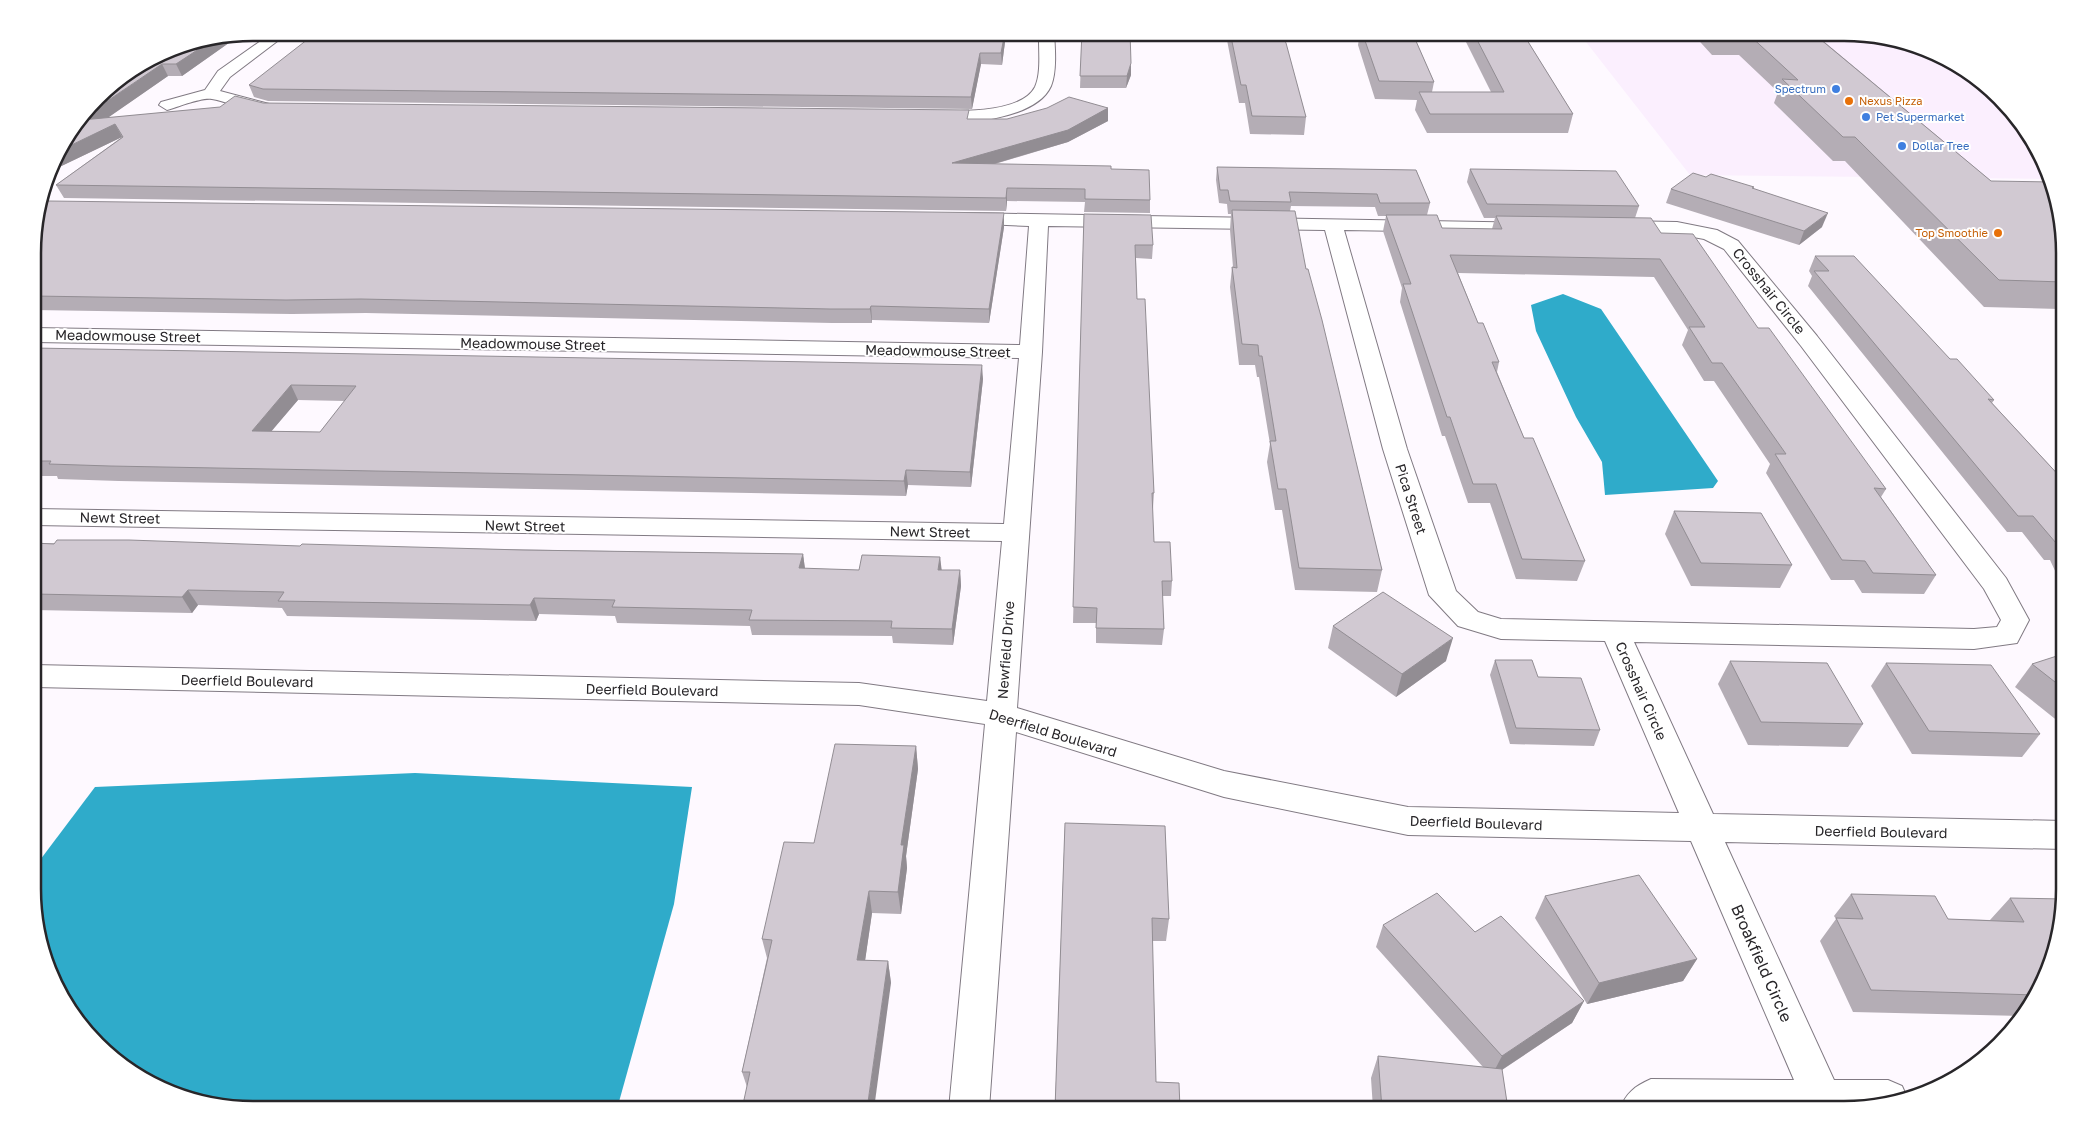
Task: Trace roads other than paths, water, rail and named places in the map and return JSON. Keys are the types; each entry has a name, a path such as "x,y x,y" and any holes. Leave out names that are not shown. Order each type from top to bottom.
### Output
{"street":[{"path":"212,93 224,74 269,41"},
{"path":"913,116 972,116 1008,110 1029,102 1042,87 1046,41"},
{"path":"167,105 212,93 238,102 268,108 288,108"},
{"path":"950,219 1549,227"},
{"name":"Newfield Drive","path":"970,1101 1015,534 1032,352 1039,220"},
{"name":"Pica Street","path":"1333,225 1394,449 1443,595 1468,619 1501,629 1615,632"},
{"name":"Crosshair Circle","path":"1598,227 1677,228 1710,234 1731,245 1809,341 1996,585 2015,620 2007,636 1974,639 1615,632 1703,828"},
{"name":"Meadowmouse Street","path":"41,335 1032,352"},
{"name":"Newt Street","path":"41,517 1015,534"},
{"name":"Deerfield Boulevard","path":"41,676 859,694 1000,715 1224,784 1408,822 2056,835"},
{"name":"Broakfield Circle","path":"1703,828 1822,1098"},
{"path":"1650,1101 1652,1099 1867,1099"}],"water":[{"path":"1563,294 1601,309 1718,481 1713,488 1605,495 1602,462 1576,417 1536,331 1531,305"},
{"path":"415,773 692,787 674,904 619,1101 253,1101 225,1099 185,1090 159,1079 135,1065 103,1039 77,1007 63,983 52,957 43,917 41,859 95,787"}],"place":[{"name":"Spectrum","path":"1836,89"},
{"name":"Nexus Pizza","path":"1849,101"},
{"name":"Pet Supermarket","path":"1866,117"},
{"name":"Dollar Tree","path":"1902,146"},
{"name":"Top Smoothie","path":"1998,233"}]}
